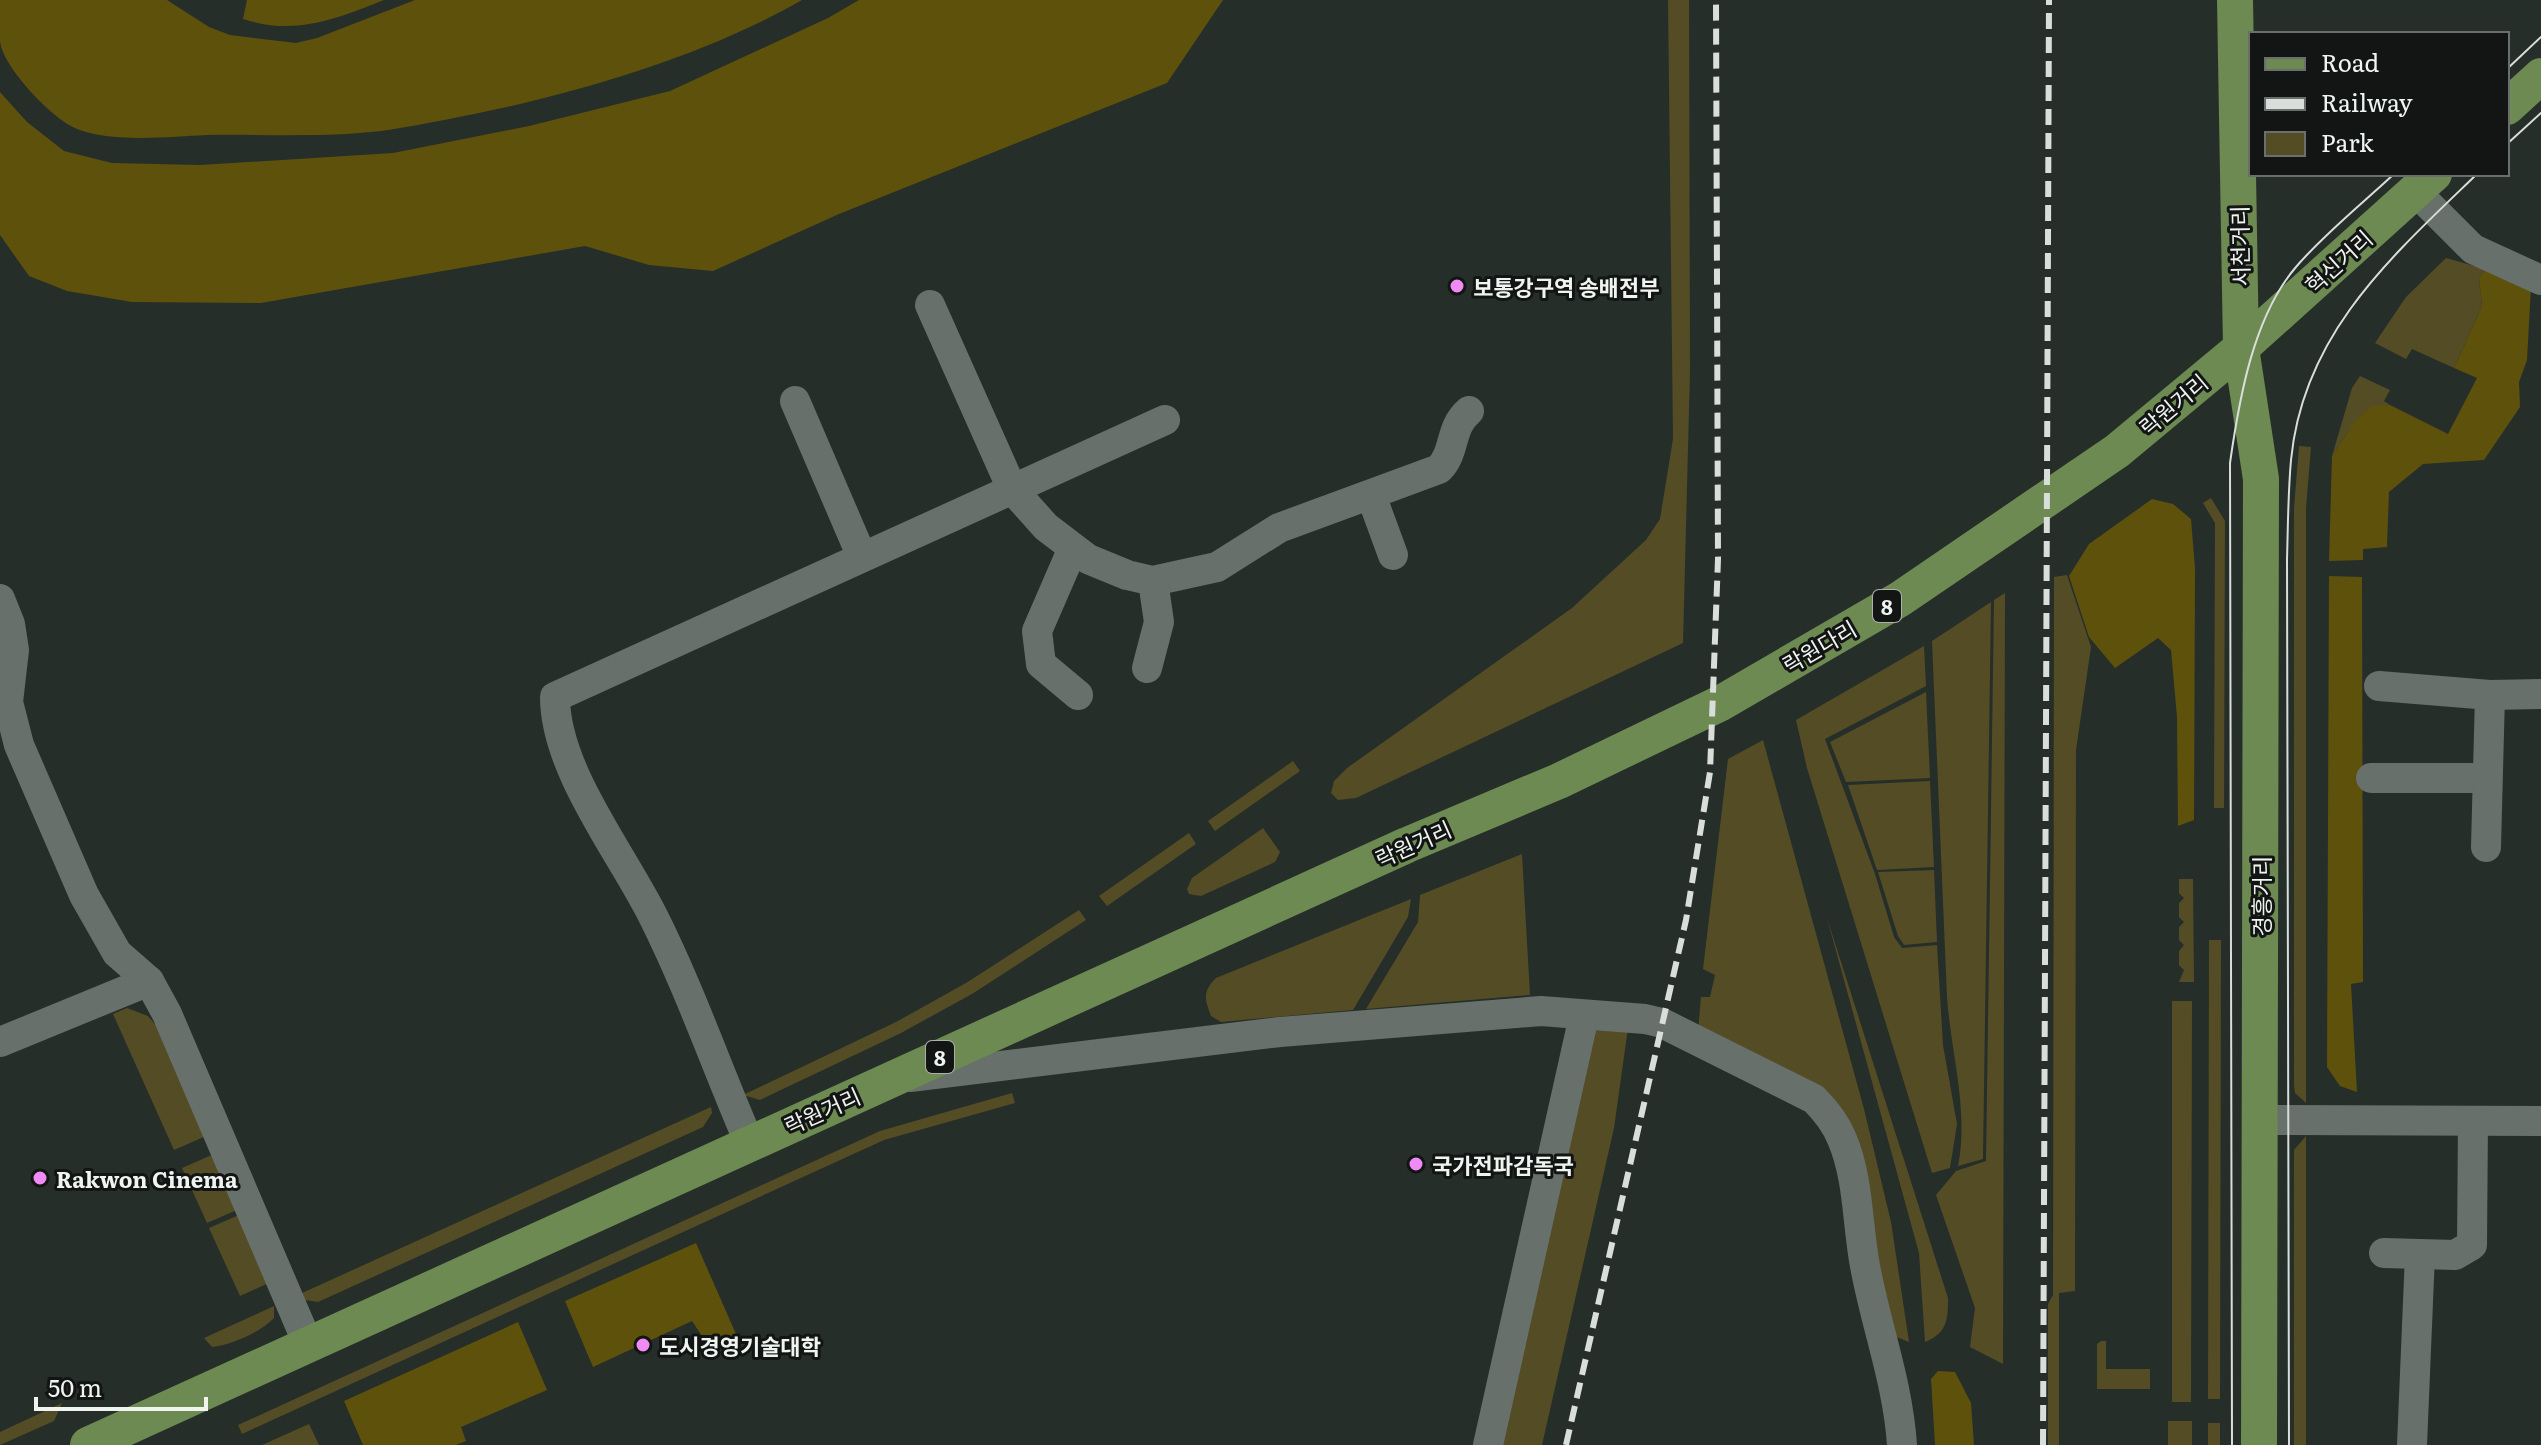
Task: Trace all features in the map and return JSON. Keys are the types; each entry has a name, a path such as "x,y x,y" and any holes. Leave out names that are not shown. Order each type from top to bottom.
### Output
{"main road":[{"name":"서천거리","path":"2235,0 2241,348"},
{"path":"2509,105 2541,76"},
{"name":"혁신거리","path":"2241,348 2425,182"},
{"name":"락원거리","path":"2105,460 2241,348"},
{"name":"경흥거리","path":"2241,348 2261,479 2259,1445"},
{"name":"락원다리","path":"1559,781 1721,703 1900,599 2105,460"},
{"name":"락원거리","path":"88,1445 749,1142 1407,845 1559,781"}],"street":[{"path":"2425,182 2473,249 2541,280"},
{"path":"930,305 1012,489 1046,527 1088,559 1153,581 1217,567 1279,528 1439,469 1448,460 1457,421 1469,411"},
{"path":"795,401 862,557"},
{"path":"749,1142 654,919 583,790 555,720 555,697 1165,420"},
{"path":"1371,495 1393,555"},
{"path":"1073,548 1037,631 1041,664 1078,695"},
{"path":"1147,668 1159,622 1153,581"},
{"path":"0,599 10,624 14,650 8,702 19,745 84,895 117,953 149,981 308,1344"},
{"path":"2379,686 2490,695 2541,694"},
{"path":"2486,847 2490,695"},
{"path":"2371,778 2487,778"},
{"path":"0,1042 149,981"},
{"path":"893,1079 1280,1032 1541,1011 1645,1019 1676,1028 1814,1099 1830,1116 1843,1140 1858,1202 1864,1263 1898,1399 1902,1445"},
{"path":"1488,1445 1584,1016"},
{"path":"2260,1120 2541,1121"},
{"path":"2384,1253 2455,1255 2472,1245 2473,1121"},
{"path":"2412,1445 2420,1254"}],"green space":[{"path":"1668,0 1689,0 1690,371 1683,643 1356,798 1338,800 1331,793 1334,781 1347,768 1572,608 1646,540 1660,519 1673,439"},
{"path":"2446,258 2485,269 2479,278 2482,306 2454,368 2412,349 2406,359 2375,343 2406,297"},
{"path":"2360,376 2390,390 2384,401 2390,405 2363,416 2332,456 2352,388"},
{"path":"2299,446 2311,447 2306,508 2306,1103 2295,1093 2294,1086 2294,508"},
{"path":"2211,498 2225,521 2224,808 2214,808 2215,523 2203,503"},
{"path":"2067,575 2091,647 2076,750 2075,1291 2059,1293 2059,1445 2048,1445 2048,1304 2053,1295 2054,577"},
{"path":"2005,593 2003,1364 1970,1347 1975,1308 1936,1195 1956,1171 1986,1161 1994,600"},
{"path":"1991,602 1983,1159 1958,1166 1960,1103 1947,997 1932,641"},
{"path":"1924,646 1926,686 1825,739 1875,874 1894,937 1902,948 1937,945 1943,1045 1957,1124 1950,1168 1932,1173 1807,768 1796,720"},
{"path":"1926,692 1930,778 1846,782 1830,742"},
{"path":"1763,740 1864,1109 1891,1222 1909,1342 1894,1336 1849,1123 1698,1031 1701,997 1710,997 1715,975 1703,969 1728,759"},
{"path":"1293,761 1300,771 1215,831 1208,821"},
{"path":"1930,781 1934,867 1877,870 1848,785"},
{"path":"1263,828 1280,852 1275,862 1201,896 1189,894 1187,889 1192,878"},
{"path":"1189,833 1196,844 1107,906 1099,896"},
{"path":"1522,854 1530,995 1366,1009 1418,922 1420,895"},
{"path":"1934,870 1937,942 1904,945 1898,936 1878,872"},
{"path":"2179,879 2193,879 2194,982 2179,982 2184,970 2179,965 2179,951 2184,945 2179,940 2179,927 2184,922 2179,917 2179,903 2184,898 2179,893"},
{"path":"1411,899 1408,917 1353,1010 1221,1022 1211,1016 1206,995 1216,978"},
{"path":"1079,910 1086,920 972,994 901,1033 760,1100 743,1095 896,1022 966,983"},
{"path":"1827,918 1948,1298 1945,1325 1925,1342 1919,1253"},
{"path":"2209,940 2221,940 2220,1399 2208,1399"},
{"path":"2172,1001 2192,1001 2191,1402 2172,1402"},
{"path":"127,1008 148,1016 158,1028 206,1136 174,1150 113,1014"},
{"path":"1592,1026 1628,1028 1614,1128 1542,1445 1496,1445"},
{"path":"1012,1093 1015,1103 884,1140 242,1434 238,1425 880,1131"},
{"path":"711,1107 712,1113 703,1127 318,1302 305,1300 300,1294"},
{"path":"2306,1136 2306,1445 2294,1445 2294,1150"},
{"path":"214,1154 239,1209 207,1223 182,1168"},
{"path":"241,1214 271,1282 240,1296 209,1228"},
{"path":"274,1306 274,1318 245,1337 212,1347 204,1338"},
{"path":"2106,1341 2106,1369 2150,1369 2150,1389 2097,1389 2097,1344"},
{"path":"62,1403 54,1421 0,1445 0,1432"},
{"path":"2168,1421 2192,1421 2192,1445 2168,1445"},
{"path":"2208,1423 2220,1423 2220,1445 2208,1445"},
{"path":"309,1424 319,1445 262,1445"}],"shaded area":[{"path":"0,0 167,0 209,27 230,35 296,43 317,38 415,0 802,0 756,24 655,65 547,97 440,121 388,130 321,135 136,138 83,131 60,119 39,100 3,52 0,42"},
{"path":"247,0 384,0 332,19 280,26 243,19"},
{"path":"859,0 1223,0 1167,83 839,214 713,271 649,265 585,246 261,303 132,302 67,291 29,276 0,235 0,92 27,122 64,151 112,163 200,165 393,153 529,126 670,91 828,18"},
{"path":"2485,269 2531,286 2527,360 2519,382 2520,407 2484,460 2423,464 2389,492 2387,547 2363,549 2363,560 2329,561 2332,456 2356,420 2372,406 2390,405 2448,434 2477,378 2454,368 2482,306 2479,278"},
{"path":"2152,499 2173,504 2191,519 2195,568 2194,820 2178,826 2177,717 2171,650 2158,638 2115,668 2089,637 2069,576 2089,544"},
{"path":"2329,576 2362,577 2363,982 2351,984 2357,1092 2340,1086 2327,1067"},
{"path":"696,1243 736,1334 708,1345 692,1321 593,1367 565,1301"},
{"path":"518,1322 547,1390 461,1427 466,1441 456,1445 363,1445 344,1401"},
{"path":"1938,1371 1955,1372 1971,1403 1974,1445 1935,1445 1931,1379"}],"tram line":[{"path":"2509,67 2541,37"},
{"path":"2509,142 2541,113"},
{"path":"2232,1445 2230,463 2250,360 2281,287 2318,243 2392,176"},
{"path":"2289,1445 2287,559 2291,460 2299,415 2313,374 2332,336 2384,268 2475,176"}],"railway":[{"path":"1566,1445 1686,920 1710,772 1718,559 1716,0"},
{"path":"2043,1445 2049,0"}],"place":[{"name":"보통강구역 송배전부","path":"1457,286"},
{"name":"국가전파감독국","path":"1416,1164"},
{"name":"Rakwon Cinema","path":"40,1178"},
{"name":"도시경영기술대학","path":"643,1345"}]}
